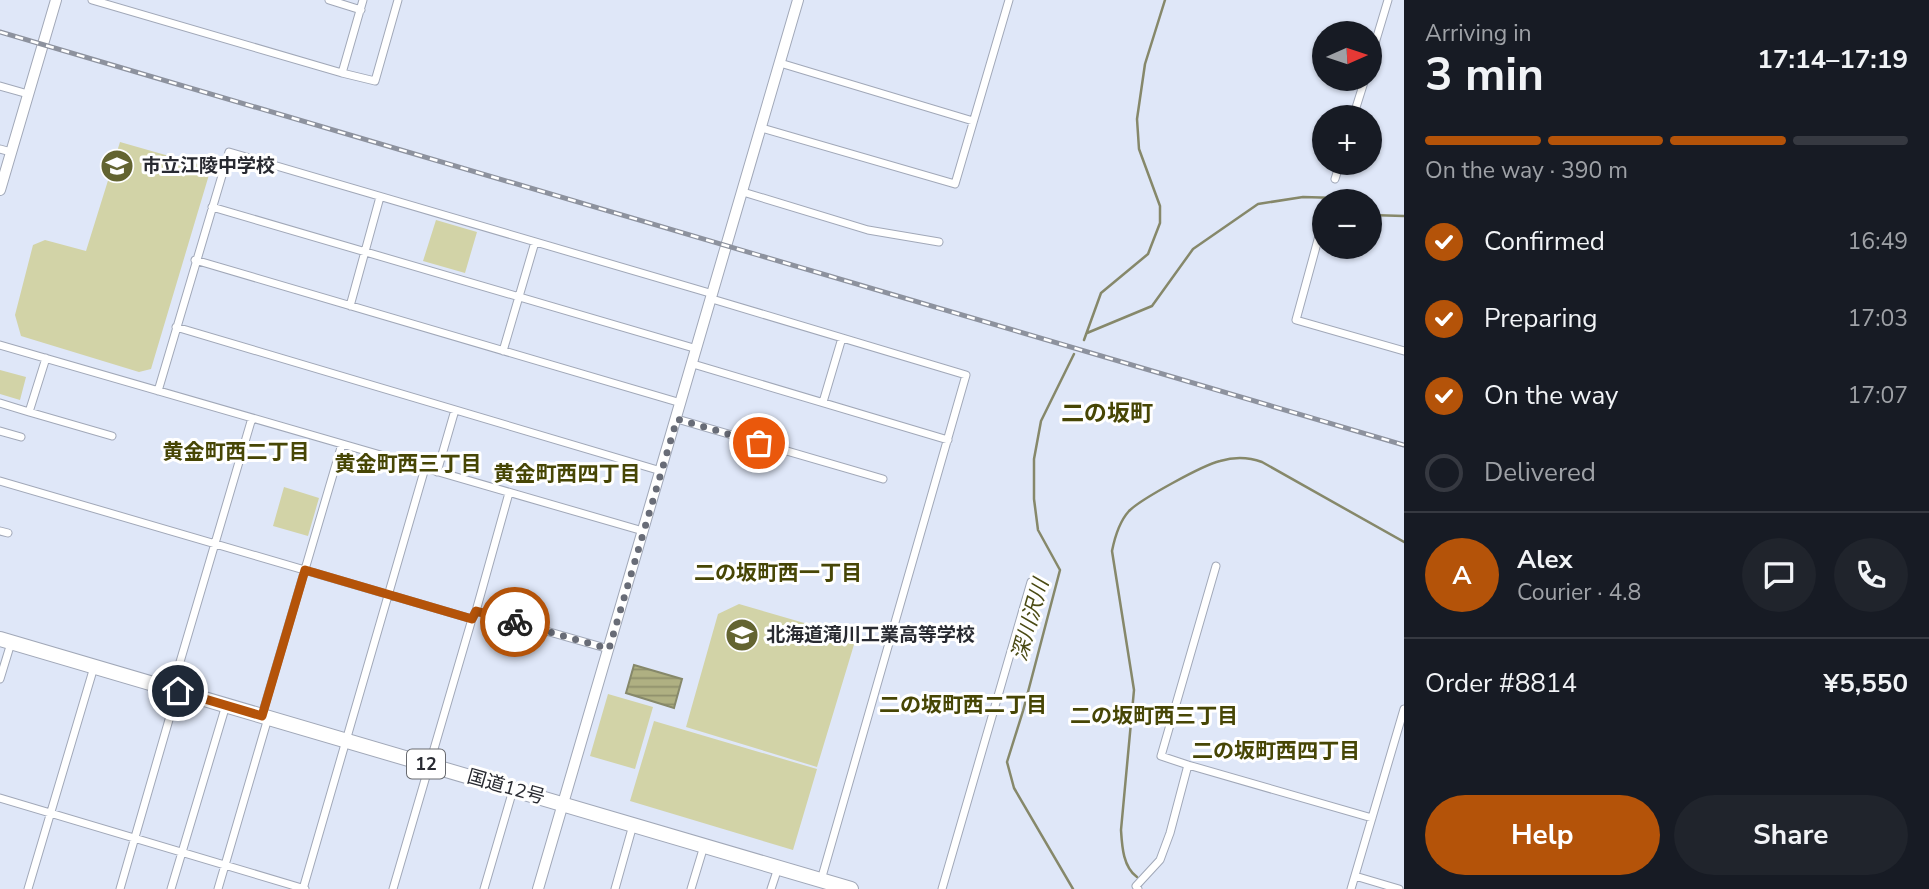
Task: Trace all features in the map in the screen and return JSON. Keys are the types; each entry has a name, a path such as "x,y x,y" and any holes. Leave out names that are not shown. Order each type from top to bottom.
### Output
{"highway":[{"name":"国道12号","path":"6,640 851,889"}],"street":[{"path":"0,190 6,151 29,94 56,0"},
{"path":"92,0 375,81 398,0"},
{"path":"329,0 361,10"},
{"path":"342,73 363,0"},
{"path":"538,889 799,0"},
{"path":"762,128 955,184 1009,0"},
{"path":"1382,21 1388,0"},
{"path":"780,63 973,121"},
{"path":"0,86 29,94"},
{"path":"158,391 229,152 535,242 966,375 821,880"},
{"path":"1335,179 1336,175"},
{"path":"743,192 867,230 939,242"},
{"path":"350,306 380,197"},
{"path":"212,207 697,349"},
{"path":"503,351 535,242"},
{"path":"1313,259 1296,320 1404,351"},
{"path":"195,260 681,403"},
{"path":"176,327 661,471"},
{"path":"823,402 842,338"},
{"path":"0,345 643,531"},
{"path":"29,412 46,358"},
{"path":"693,363 948,440"},
{"path":"0,403 112,436"},
{"path":"437,472 455,410"},
{"path":"120,889 252,418"},
{"path":"677,419 883,479"},
{"path":"0,431 21,437"},
{"path":"218,889 342,444"},
{"path":"0,799 304,889 425,468"},
{"path":"0,481 472,619"},
{"path":"393,889 509,493"},
{"path":"1216,566 1161,756 1372,818"},
{"path":"942,889 1031,582"},
{"path":"476,611 609,649"},
{"path":"0,678 6,640"},
{"path":"28,889 94,666"},
{"path":"172,889 226,705"},
{"path":"1351,889 1404,709"},
{"path":"1138,889 1136,886 1160,860 1188,765"},
{"path":"484,889 513,789"},
{"path":"615,889 634,825"},
{"path":"691,889 704,845"},
{"path":"771,889 778,868"},
{"path":"1355,876 1399,889"}],"shaded area":[{"path":"120,142 211,168 151,369 139,372 21,336 15,315 33,245 45,240 86,251"},
{"path":"436,220 477,232 465,273 423,261"},
{"path":"0,370 26,377 20,400 0,394"},
{"path":"284,487 319,498 308,536 273,526"},
{"path":"739,604 856,638 817,767 686,727 718,614"},
{"path":"634,665 682,679 674,708 626,693"},
{"path":"608,694 653,707 635,769 590,756"},
{"path":"654,721 817,769 793,850 630,801"}],"waterway":[{"name":"深川沢川","path":"1084,340 1101,293 1148,254 1160,223 1160,206 1139,149 1137,119 1145,64 1165,0"},
{"path":"1087,333 1152,306 1193,249 1258,204 1312,197"},
{"path":"1382,215 1404,216"},
{"name":"深川沢川","path":"1073,889 1014,788 1007,762 1060,570 1038,530 1034,499 1034,459 1041,421 1074,354"},
{"path":"1137,877 1126,862 1121,836 1134,690 1112,551 1118,530 1129,511 1200,469 1225,460 1246,458 1262,462 1404,542"}],"railway":[{"path":"0,32 1404,445"}],"way so far":[{"path":"515,622 609,649 677,419 759,443"}],"place":[{"name":"市立江陵中学校","path":"117,166"},
{"name":"北海道滝川工業高等学校","path":"742,635"}],"district":[{"name":"二の坂町","path":"1107,413"},
{"name":"黄金町西二丁目","path":"236,452"},
{"name":"黄金町西三丁目","path":"408,464"},
{"name":"黄金町西四丁目","path":"567,474"},
{"name":"二の坂町西一丁目","path":"778,573"},
{"name":"二の坂町西二丁目","path":"963,705"},
{"name":"二の坂町西三丁目","path":"1154,716"},
{"name":"二の坂町西四丁目","path":"1276,751"}],"route":[{"path":"178,691 262,716 305,570 472,619 476,611 515,622"}]}
